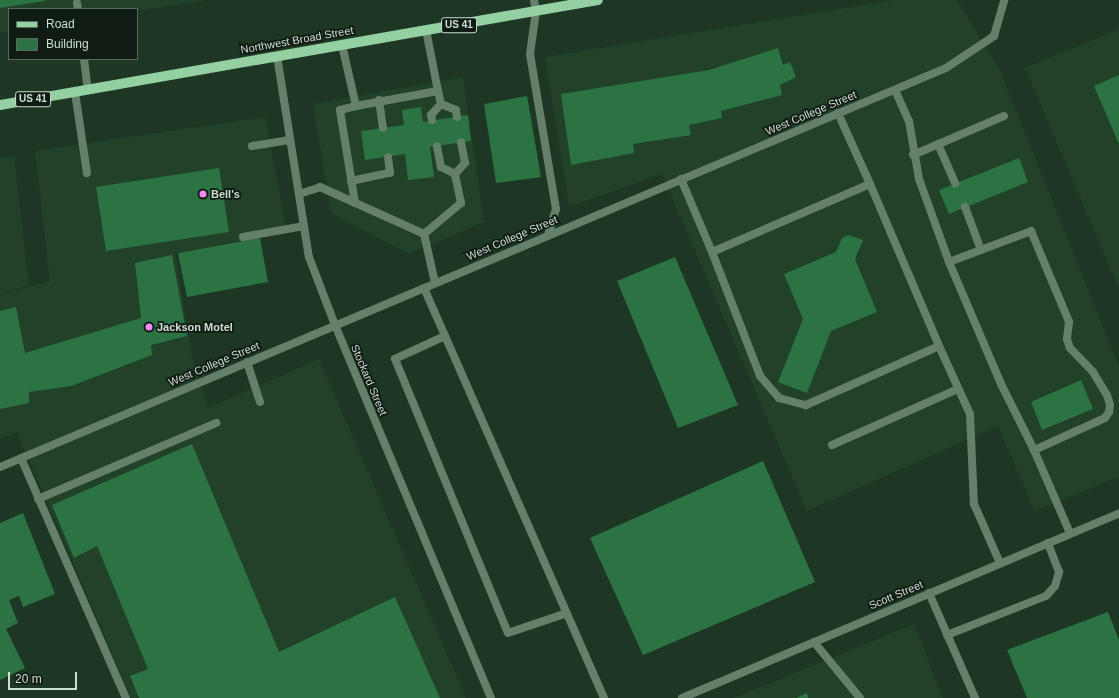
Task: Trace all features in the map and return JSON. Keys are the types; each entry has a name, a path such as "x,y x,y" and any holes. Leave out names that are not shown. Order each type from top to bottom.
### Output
{"main road":[{"name":"Northwest Broad Street","path":"0,105 536,11 584,1 598,0"}],"street":[{"path":"534,0 536,11 530,54 556,209 548,235"},
{"name":"West College Street","path":"0,467 946,68 994,36 1004,0"},
{"path":"426,30 441,104"},
{"path":"342,45 356,106"},
{"name":"Stockard Street","path":"277,56 310,257 334,325 491,698"},
{"path":"84,60 88,90"},
{"path":"894,90 908,121 912,137 913,155 919,179 949,262 1002,386 1034,450 1070,534"},
{"path":"355,203 340,110 379,100 438,91"},
{"path":"75,92 87,173"},
{"path":"379,100 383,128"},
{"path":"441,104 456,110 457,117"},
{"path":"432,120 431,115 441,104"},
{"path":"838,113 970,414 974,504 1000,563"},
{"path":"913,155 1004,116"},
{"path":"252,146 290,140"},
{"path":"455,174 465,163 461,142"},
{"path":"938,144 956,184"},
{"path":"437,146 441,167 455,174"},
{"path":"351,181 390,173 388,157"},
{"path":"424,234 461,203 455,174"},
{"path":"681,179 712,252 760,376 779,398 806,405 939,346"},
{"path":"712,252 870,184"},
{"path":"299,194 320,187 424,234"},
{"path":"965,207 981,250"},
{"path":"243,237 304,226"},
{"path":"949,262 1031,231 1069,322 1067,339 1070,348 1094,372 1102,384 1110,405 1109,412 1105,418 1034,450"},
{"path":"424,234 436,283"},
{"path":"424,288 604,698"},
{"path":"445,336 395,358 508,633 567,613"},
{"path":"247,362 260,402"},
{"path":"832,445 958,389"},
{"path":"38,499 216,423"},
{"path":"21,458 126,698"},
{"name":"Scott Street","path":"682,698 1119,513"},
{"path":"947,635 1046,596 1055,586 1059,572 1048,543"},
{"path":"929,593 975,698"},
{"path":"814,642 860,698"}],"shaded area":[{"path":"0,0 208,0 138,11 138,8 8,8 8,31 0,33"},
{"path":"895,0 955,0 959,3 999,69 1119,366 1119,477 1035,511 998,426 807,511 662,174 569,207 545,57"},
{"path":"1119,29 1119,289 1025,68"},
{"path":"463,77 484,222 409,254 331,213 313,104"},
{"path":"265,117 287,232 175,253 192,357 208,408 319,359 466,698 131,698 17,432 0,439 0,295 50,281 35,151"},
{"path":"14,156 29,285 0,294 0,158"},
{"path":"914,624 943,698 734,698"}],"building":[{"path":"0,0 45,0 45,1 0,8"},
{"path":"778,48 783,65 790,62 796,77 780,85 782,95 721,111 722,118 689,125 691,135 633,144 634,153 571,165 561,94 709,70"},
{"path":"1119,75 1119,144 1094,86"},
{"path":"527,96 541,177 496,183 484,104"},
{"path":"421,107 423,122 468,115 471,141 430,147 434,177 408,180 405,154 365,160 361,131 404,125 402,110"},
{"path":"1019,158 1028,182 949,214 939,190"},
{"path":"219,168 229,232 106,251 96,187"},
{"path":"848,235 863,240 855,259 877,312 831,331 807,393 778,382 803,319 784,274 836,252 842,238"},
{"path":"260,238 268,282 187,297 178,253"},
{"name":"Jackson Motel","path":"172,255 187,336 151,345 152,355 71,386 29,392 29,403 0,409 0,311 16,307 25,353 141,318 135,263"},
{"path":"675,257 738,405 678,428 617,281"},
{"path":"1081,380 1093,409 1042,430 1031,402"},
{"path":"192,444 279,652 395,597 440,698 139,698 130,676 148,669 97,546 74,558 52,505"},
{"path":"763,461 815,582 643,655 590,538"},
{"path":"23,513 55,594 23,607 19,596 9,600 18,623 6,629 25,668 0,680 0,523"},
{"path":"1108,612 1119,640 1119,698 1027,698 1007,650"},
{"path":"807,693 808,698 796,698"}],"place":[{"name":"Bell's","path":"203,194"},
{"name":"Jackson Motel","path":"149,327"}]}
